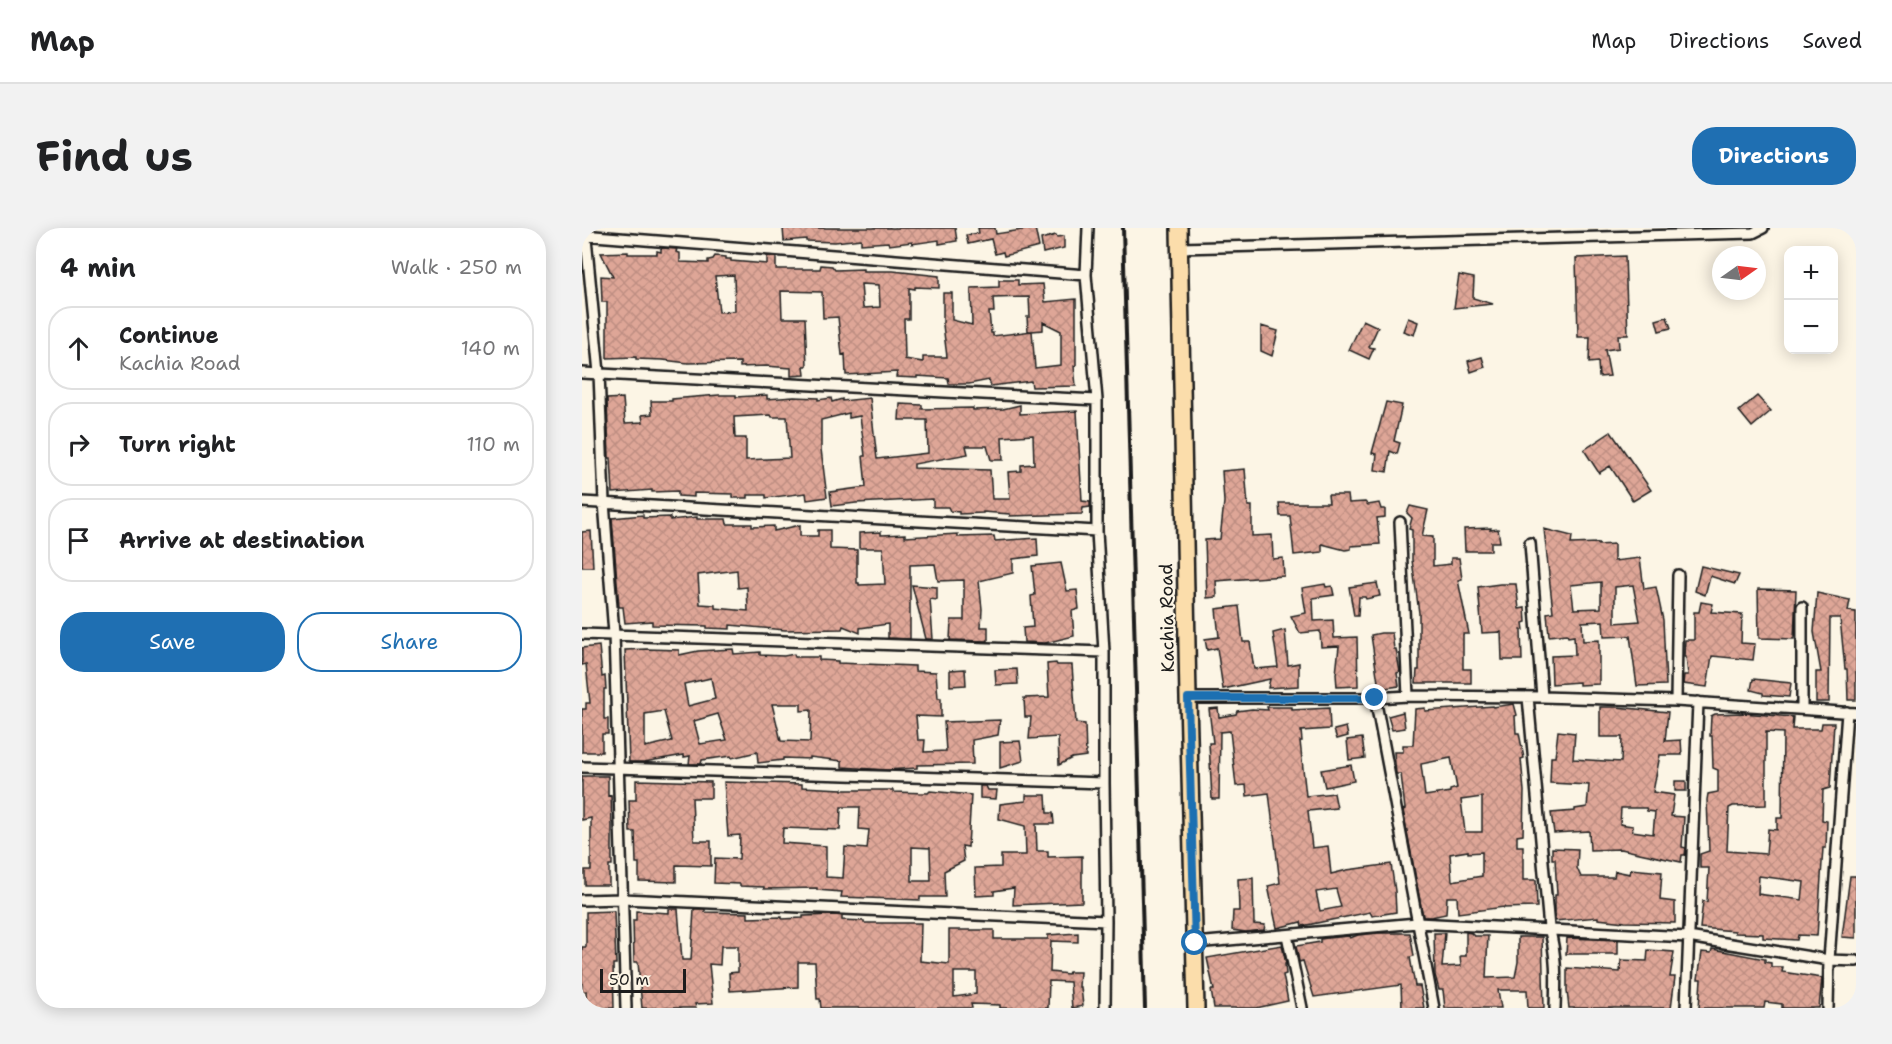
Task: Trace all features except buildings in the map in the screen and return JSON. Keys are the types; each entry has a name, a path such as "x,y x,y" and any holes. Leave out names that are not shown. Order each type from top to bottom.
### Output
{"main road":[{"name":"Kachia Road","path":"1179,228 1196,1008"}],"street":[{"path":"1088,228 1086,275 1097,400 1097,531 1104,652 1105,1008"},
{"path":"1180,248 1753,233 1763,228"},
{"path":"626,1008 614,634 604,502 599,373 584,232 1086,275"},
{"path":"582,372 1097,400"},
{"path":"582,502 1097,531"},
{"path":"1400,522 1408,696"},
{"path":"1530,543 1542,697"},
{"path":"1676,701 1678,575"},
{"path":"1802,607 1802,709"},
{"path":"582,634 1104,652"},
{"path":"1528,697 1549,928 1557,976 1555,1008"},
{"path":"1188,698 1542,697 1698,702 1851,712 1829,960 1828,1008"},
{"path":"1375,698 1434,1008"},
{"path":"1686,1008 1698,702"},
{"path":"582,767 1104,783"},
{"path":"582,900 623,899 1106,921"},
{"path":"1195,943 1417,923 1549,928 1688,937 1829,960 1856,961"},
{"path":"1287,935 1302,1008"}],"railway":[{"path":"1123,228 1145,1008"}],"route":[{"path":"1195,943 1188,698 1375,698"}]}
